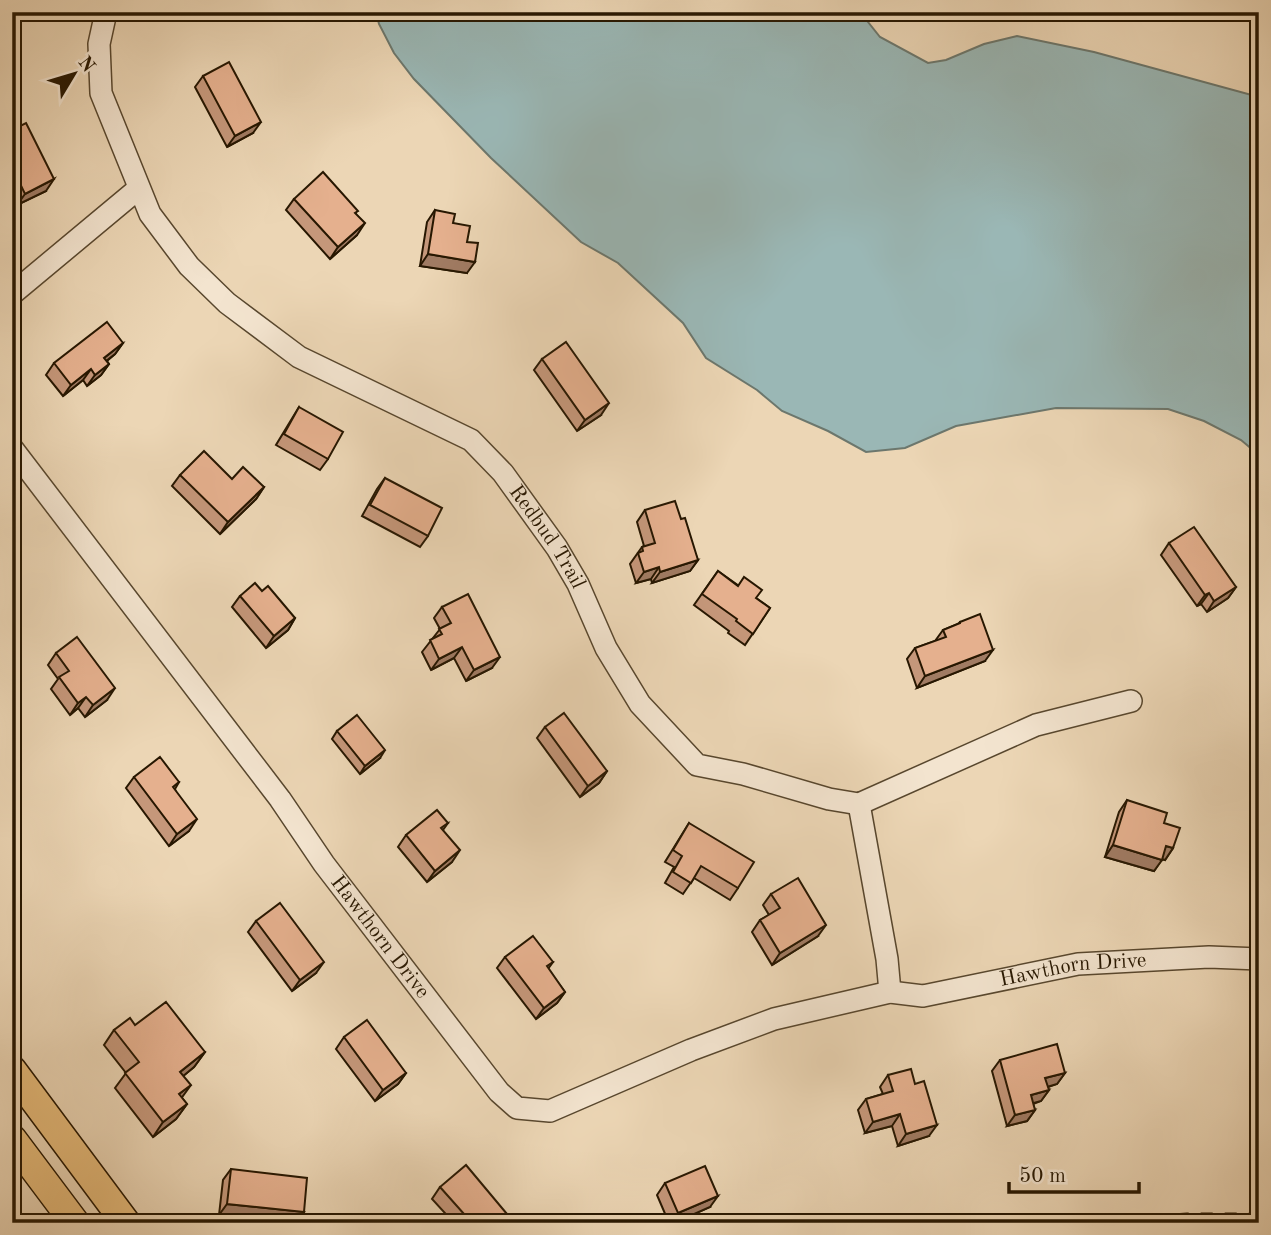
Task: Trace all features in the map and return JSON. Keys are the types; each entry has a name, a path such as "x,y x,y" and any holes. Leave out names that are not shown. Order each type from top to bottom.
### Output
{"main road":[{"path":"12,1070 126,1223"},
{"path":"12,1139 75,1223"}],"street":[{"name":"Redbud Trail","path":"106,12 99,44 101,93 149,214 175,250 227,303 299,357 471,440 503,473 557,548 578,583 606,648 639,704 697,765 743,774 829,799 859,804"},
{"path":"12,293 138,189"},
{"name":"Hawthorn Drive","path":"12,449 280,799 324,864 499,1092 517,1108 550,1111 691,1050 774,1019 890,992 923,996 1078,964 1209,957 1259,959"},
{"path":"890,992 887,959 859,804 1036,725 1131,701"}],"water":[{"path":"376,12 860,12 880,37 928,63 946,60 984,44 1017,36 1094,52 1259,97 1259,455 1241,440 1204,421 1168,409 1056,408 956,426 905,448 866,452 828,431 782,411 757,390 706,358 683,323 618,263 581,242 491,158 414,79 394,53"}],"building":[{"path":"229,62 261,122 235,136 203,76"},
{"path":"26,123 54,179 25,194 12,167 17,163 12,154 12,130"},
{"path":"323,172 358,211 355,213 365,223 338,247 294,199"},
{"path":"435,210 455,214 453,223 470,226 467,242 478,243 475,262 428,254"},
{"path":"107,322 123,343 104,358 109,364 95,375 91,369 71,385 54,363"},
{"path":"566,342 609,403 585,420 542,359"},
{"path":"299,407 343,432 328,459 284,434"},
{"path":"204,451 232,479 243,467 264,487 228,522 180,475"},
{"path":"385,478 442,508 428,536 370,505"},
{"path":"675,501 681,519 685,518 698,560 660,572 659,567 644,572 638,553 643,551 642,547 655,543 645,510"},
{"path":"1194,527 1236,587 1214,601 1209,593 1205,595 1169,543"},
{"path":"718,571 738,586 744,577 762,590 756,598 770,608 753,634 702,594"},
{"path":"255,583 262,591 268,586 295,618 274,636 240,596"},
{"path":"468,594 500,657 474,670 462,647 439,659 430,640 442,634 439,629 451,623 442,607"},
{"path":"980,614 993,650 925,676 915,648 946,637 943,630"},
{"path":"77,637 115,688 93,705 86,697 78,703 59,677 69,671 56,653"},
{"path":"564,713 607,771 588,786 545,727"},
{"path":"357,715 385,750 365,766 337,731"},
{"path":"160,757 179,782 173,787 197,819 177,834 134,777"},
{"path":"1127,800 1167,813 1164,823 1180,828 1173,848 1166,846 1162,860 1113,845"},
{"path":"437,810 448,823 441,828 460,850 435,871 406,835"},
{"path":"689,823 754,862 738,888 701,866 691,883 673,872 682,856 673,850"},
{"path":"798,878 826,925 780,953 760,920 780,908 771,894"},
{"path":"280,903 324,962 300,980 256,921"},
{"path":"533,936 553,962 547,966 565,992 544,1008 505,957"},
{"path":"166,1002 205,1052 180,1072 191,1085 179,1094 187,1104 163,1122 125,1073 139,1062 114,1030 130,1018 135,1025"},
{"path":"367,1020 406,1073 383,1090 344,1037"},
{"path":"1057,1044 1065,1073 1045,1078 1049,1090 1031,1095 1035,1110 1015,1115 1000,1060"},
{"path":"911,1069 915,1084 924,1081 937,1125 906,1134 900,1114 873,1122 866,1099 893,1091 888,1075"},
{"path":"466,1165 507,1214 498,1223 472,1223 440,1187"},
{"path":"705,1166 718,1196 678,1213 665,1183"},
{"path":"231,1169 307,1178 304,1212 227,1204"}],"railway":[{"path":"1081,1223 1187,1215 1259,1215"}]}
